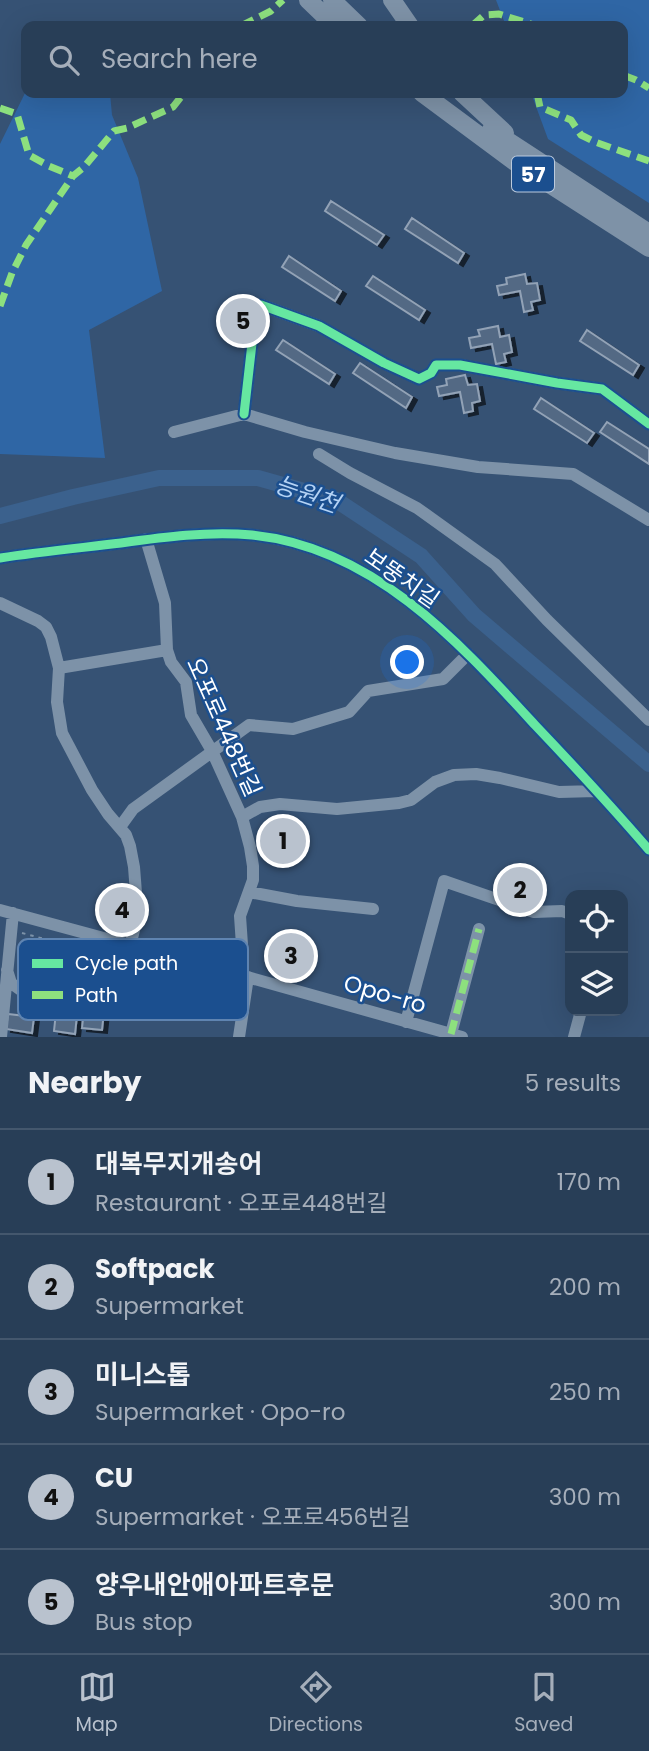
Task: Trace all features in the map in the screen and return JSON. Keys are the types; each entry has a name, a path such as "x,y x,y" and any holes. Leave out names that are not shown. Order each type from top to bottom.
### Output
{"highway":[{"path":"308,0 330,21"},
{"path":"332,0 354,21"},
{"path":"392,0 407,21"},
{"name":"57","path":"429,98 515,162 649,248"},
{"name":"57","path":"449,98 539,163 649,233"},
{"path":"467,98 539,163"}],"street":[{"path":"244,414 256,308 261,305 319,326 384,363 419,379 431,373 436,365 460,365 601,389 649,424"},
{"path":"174,432 244,414 305,432 395,453 478,467 573,474 649,520"},
{"path":"318,454 417,508 495,564 560,633 649,720"},
{"name":"보뚱치길","path":"0,558 180,535 252,535 289,541 323,551 408,601 468,654 649,850"},
{"name":"오포로448번길","path":"146,539 165,603 167,650 171,662 186,682 191,715 212,751 242,817 250,848 253,880 240,916 242,939"},
{"path":"0,603 38,621 46,627 51,637 59,668 57,702 62,733 92,790 126,835 130,846 137,892 134,939"},
{"path":"59,668 167,650"},
{"path":"120,827 133,808 249,725 293,729 349,712 368,691 443,679 468,654"},
{"path":"242,817 260,807 280,804 337,809 399,803 411,800 435,782 454,775 476,774 559,792 596,790"},
{"path":"406,1021 443,881 534,912 565,912"},
{"path":"249,892 297,901 373,909"},
{"name":"Opo-ro","path":"0,910 96,939"},
{"path":"1,1037 13,914"},
{"path":"456,1035 479,929"},
{"path":"7,970 11,983 18,988"},
{"name":"Opo-ro","path":"248,977 456,1035"},
{"path":"574,1037 580,1016"}],"path":[{"path":"11,930 45,939"}],"shaded area":[{"path":"496,0 649,0 649,203 548,139 533,98 628,98 628,21 504,21"},
{"path":"23,98 110,98 112,115 138,178 162,291 89,330 105,458 0,454 0,144"}],"building":[{"path":"331,201 384,235 377,245 325,211"},
{"path":"412,218 464,253 458,263 405,229"},
{"path":"289,256 341,291 335,301 282,267"},
{"path":"525,274 527,284 537,283 540,300 531,302 533,310 524,312 520,291 499,295 497,286 507,284 506,278"},
{"path":"373,276 425,310 419,320 366,286"},
{"path":"498,326 500,337 509,335 512,352 504,354 506,362 496,364 492,344 471,348 469,338 480,336 478,330"},
{"path":"587,330 639,365 633,375 580,341"},
{"path":"283,340 335,374 329,384 276,350"},
{"path":"360,363 412,397 406,408 353,373"},
{"path":"465,375 468,385 477,384 480,401 472,403 473,411 464,413 460,392 439,396 437,387 447,385 446,379"},
{"path":"541,398 594,433 587,443 534,409"},
{"path":"607,422 649,449 649,464 600,432"},
{"path":"8,1014 18,1015 18,1020 34,1020 32,1033 6,1029"},
{"path":"55,1020 76,1020 75,1034 54,1031"},
{"path":"83,1020 103,1020 102,1030 82,1028"}],"waterway":[{"name":"능원천","path":"0,516 159,478 258,478 336,500 421,556 474,615 649,764"}],"marked path":[{"path":"251,21 271,11 283,0"},
{"path":"477,21 484,15 499,14 521,21"},
{"path":"628,77 649,88"},
{"path":"0,306 26,245 73,176 114,131 127,128 173,107 180,98"},
{"path":"538,98 540,107 571,120 581,135 649,161"},
{"path":"0,108 17,114 29,155 73,176"},
{"path":"451,1034 479,929"}],"cycle path":[{"path":"244,414 256,308 261,305 319,326 384,363 419,379 431,373 436,365 460,365 602,389 649,424"},
{"path":"0,558 203,534 252,535 296,543 336,558 374,578 444,631 506,693 649,850"}],"place":[{"name":"양우내안애아파트후문","path":"243,321"},
{"name":"대복무지개송어","path":"283,841"},
{"name":"Softpack","path":"520,890"},
{"name":"CU","path":"122,910"},
{"name":"미니스톱","path":"291,956"}]}
